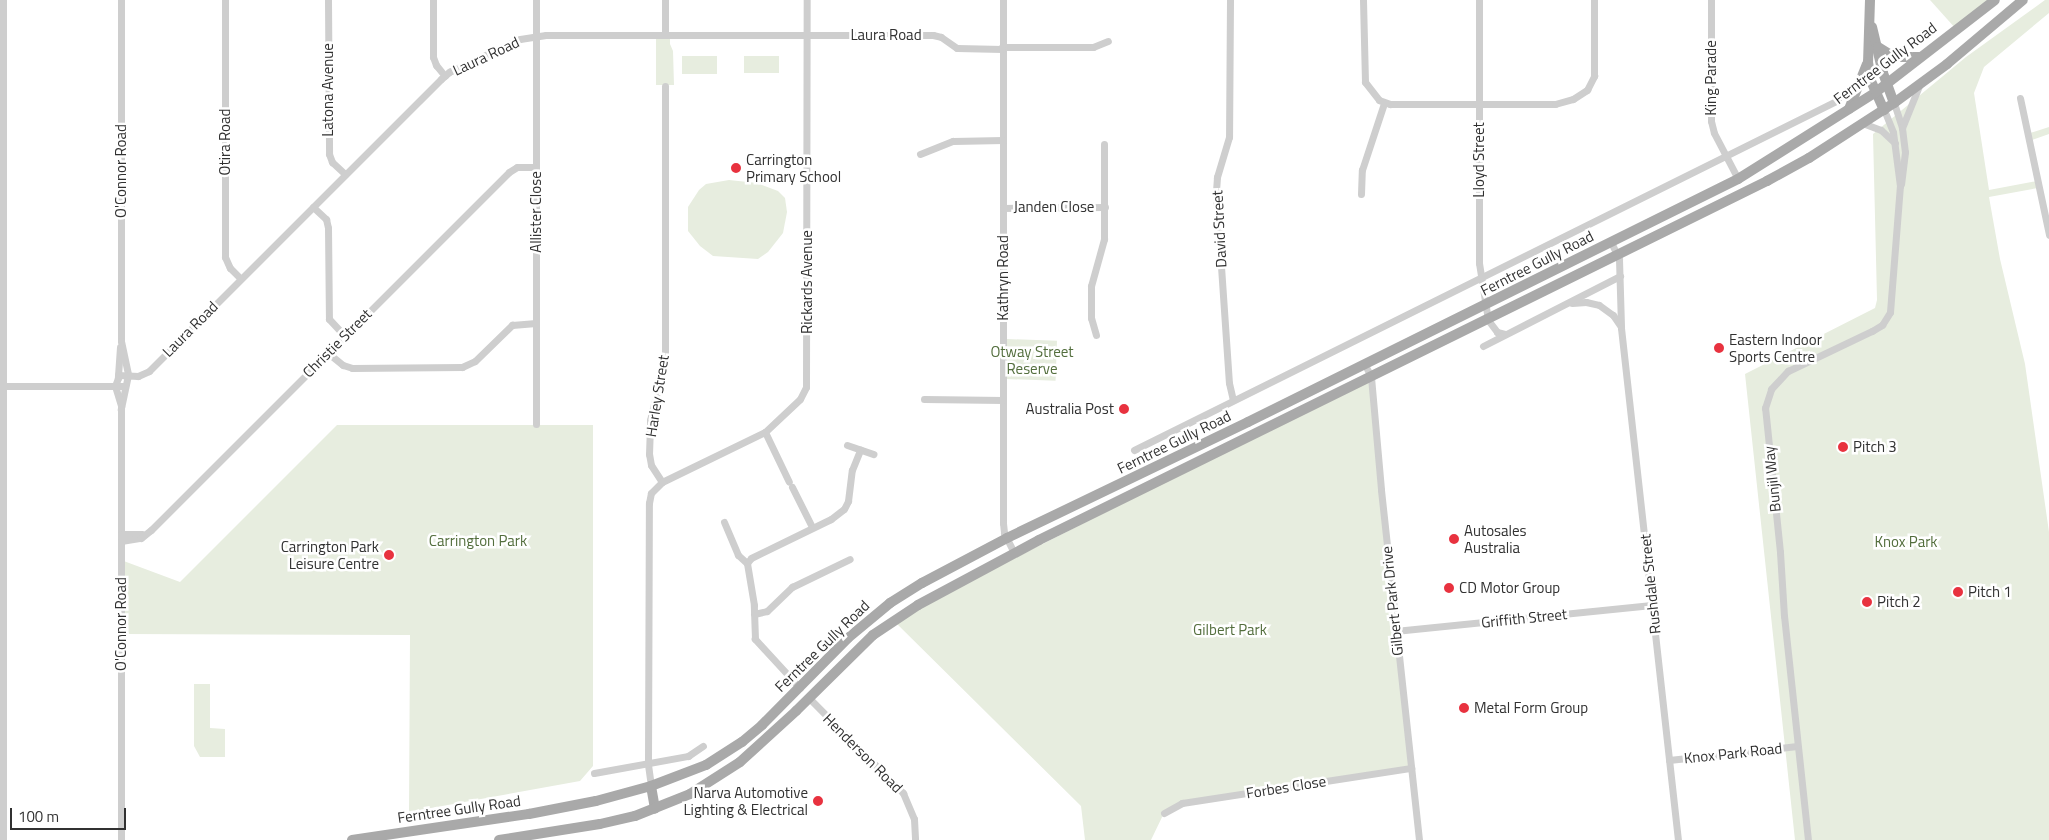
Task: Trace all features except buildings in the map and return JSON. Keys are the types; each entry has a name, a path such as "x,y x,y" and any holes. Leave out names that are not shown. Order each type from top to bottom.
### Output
{"main road":[{"path":"1849,110 1864,77 1868,62 1870,0"},
{"name":"Ferntree Gully Road","path":"352,840 553,810 651,786 679,776 724,754 762,726 848,638 890,603 949,568 1007,538 1141,475 1738,179 1876,92 1995,0"},
{"name":"Ferntree Gully Road","path":"499,840 600,824 655,809 705,786 740,762 809,698 864,643 890,622 936,594 1014,553 1767,182 1865,124 1919,86 2023,0"},
{"path":"1870,21 1894,103"},
{"path":"1878,46 1894,57 1920,57"},
{"path":"1868,62 1876,92 1884,110"},
{"path":"1141,475 1148,488"},
{"path":"800,688 809,698"},
{"path":"651,786 655,809"}],"street":[{"path":"3,0 1,528 1,767 3,840"},
{"name":"O'Connor Road","path":"121,409 115,386 118,375 118,357 121,341 122,0"},
{"name":"Otira Road","path":"225,0 225,257 230,268 240,278"},
{"name":"Latona Avenue","path":"328,0 328,154 332,162 344,174"},
{"path":"433,0 433,57 436,65 445,76"},
{"name":"Allister Close","path":"536,0 536,424"},
{"path":"665,0 665,35"},
{"name":"Rickards Avenue","path":"662,482 765,432 800,399 806,382 807,0"},
{"name":"Kathryn Road","path":"1003,0 1003,524 1014,553"},
{"name":"David Street","path":"1230,0 1229,137 1217,177 1216,193 1228,383 1233,400"},
{"path":"1363,0 1363,77 1371,92 1384,103 1479,104 1562,103 1587,90 1594,76 1594,0"},
{"name":"Lloyd Street","path":"1479,0 1480,278 1488,320"},
{"name":"King Parade","path":"1711,0 1711,121 1738,179"},
{"name":"Laura Road","path":"118,375 141,375 149,371 344,174 445,76 516,41 536,36 933,35 940,37 957,48 1002,48 1093,47 1108,41"},
{"name":"Harley Street","path":"662,482 651,465 649,454 650,420 665,360 665,86"},
{"path":"1902,128 1919,86"},
{"path":"2020,98 2049,235"},
{"name":"Ferntree Gully Road","path":"1134,450 1838,100"},
{"path":"1361,194 1362,170 1384,103"},
{"name":"Bunjil Way","path":"1808,840 1797,746 1765,408 1771,389 1788,371 1872,331 1882,325 1888,316 1893,300 1900,186 1906,160 1902,128 1894,103"},
{"name":"Bunjil Way","path":"1884,110 1895,143 1900,186"},
{"path":"1865,124 1881,130 1895,143"},
{"path":"920,154 953,141 1002,140"},
{"name":"Janden Close","path":"1096,335 1091,318 1091,286 1103,244 1104,144"},
{"name":"Christie Street","path":"121,538 136,540 145,534 511,170 519,167 536,167"},
{"path":"313,206 326,219 328,228 329,319 344,336"},
{"name":"Janden Close","path":"1003,208 1104,207"},
{"name":"Rushdale Street","path":"1612,242 1618,255 1621,328 1678,840"},
{"path":"1483,346 1620,276"},
{"path":"1568,304 1586,302 1599,305 1613,315 1621,328"},
{"name":"Ferntree Gully Road","path":"1488,320 1497,332 1506,334"},
{"path":"328,353 349,368 462,368 475,361 512,325 536,323"},
{"name":"O'Connor Road","path":"121,341 128,375 121,409 122,840"},
{"name":"Gilbert Park Drive","path":"1364,363 1371,377 1419,840"},
{"path":"3,386 125,386"},
{"path":"924,399 1003,400"},
{"path":"765,432 812,528"},
{"path":"847,444 873,454"},
{"path":"747,563 751,558 831,519 844,509 848,501 852,470 860,450"},
{"path":"651,786 648,764 649,502 651,493 662,482"},
{"path":"724,522 738,555 747,563 755,636 758,643 800,688"},
{"path":"754,614 767,611 792,587 850,559"},
{"name":"Griffith Street","path":"1396,631 1652,605"},
{"name":"Henderson Road","path":"809,698 903,794 914,819 915,840"},
{"path":"594,773 688,756 703,746"},
{"name":"Knox Park Road","path":"1669,760 1797,746"},
{"name":"Forbes Close","path":"1164,813 1182,803 1411,768"}],"green space":[{"path":"1930,0 1993,0 1956,29"},
{"name":"Knox Park","path":"2045,0 2049,0 2049,13 1984,67 1974,93 1989,190 2037,181 2038,188 1989,197 2000,259 2025,364 2049,532 2049,840 1795,840 1745,374 1875,308 1877,300 1873,134 1966,57"},
{"path":"656,35 670,35 670,44 673,51 674,85 656,85"},
{"path":"682,56 717,56 717,74 682,74"},
{"path":"744,56 779,56 779,73 744,73"},
{"path":"2049,127 2049,134 2029,141 2027,134"},
{"path":"729,180 757,183 778,191 785,198 787,212 783,233 768,252 758,259 713,256 700,246 688,231 688,207 699,190 706,184"},
{"name":"Otway Street Reserve","path":"1007,339 1057,341 1056,381 1006,379"},
{"name":"Gilbert Park","path":"1371,377 1411,768 1182,803 1164,813 1151,840 1085,840 1081,806 893,620"},
{"name":"Carrington Park","path":"337,425 593,425 593,766 580,781 409,812 410,635 121,634 121,560 180,582"},
{"path":"194,684 210,684 210,728 225,729 225,757 200,757 194,746"}],"place":[{"name":"Carrington Primary School","path":"736,168"},
{"name":"Eastern Indoor Sports Centre","path":"1719,348"},
{"name":"Australia Post","path":"1124,409"},
{"name":"Pitch 3","path":"1843,447"},
{"name":"Autosales Australia","path":"1454,539"},
{"name":"Carrington Park Leisure Centre","path":"389,555"},
{"name":"CD Motor Group","path":"1449,588"},
{"name":"Pitch 1","path":"1958,592"},
{"name":"Pitch 2","path":"1867,602"},
{"name":"Metal Form Group","path":"1464,708"},
{"name":"Narva Automotive Lighting & Electrical","path":"818,801"}]}
